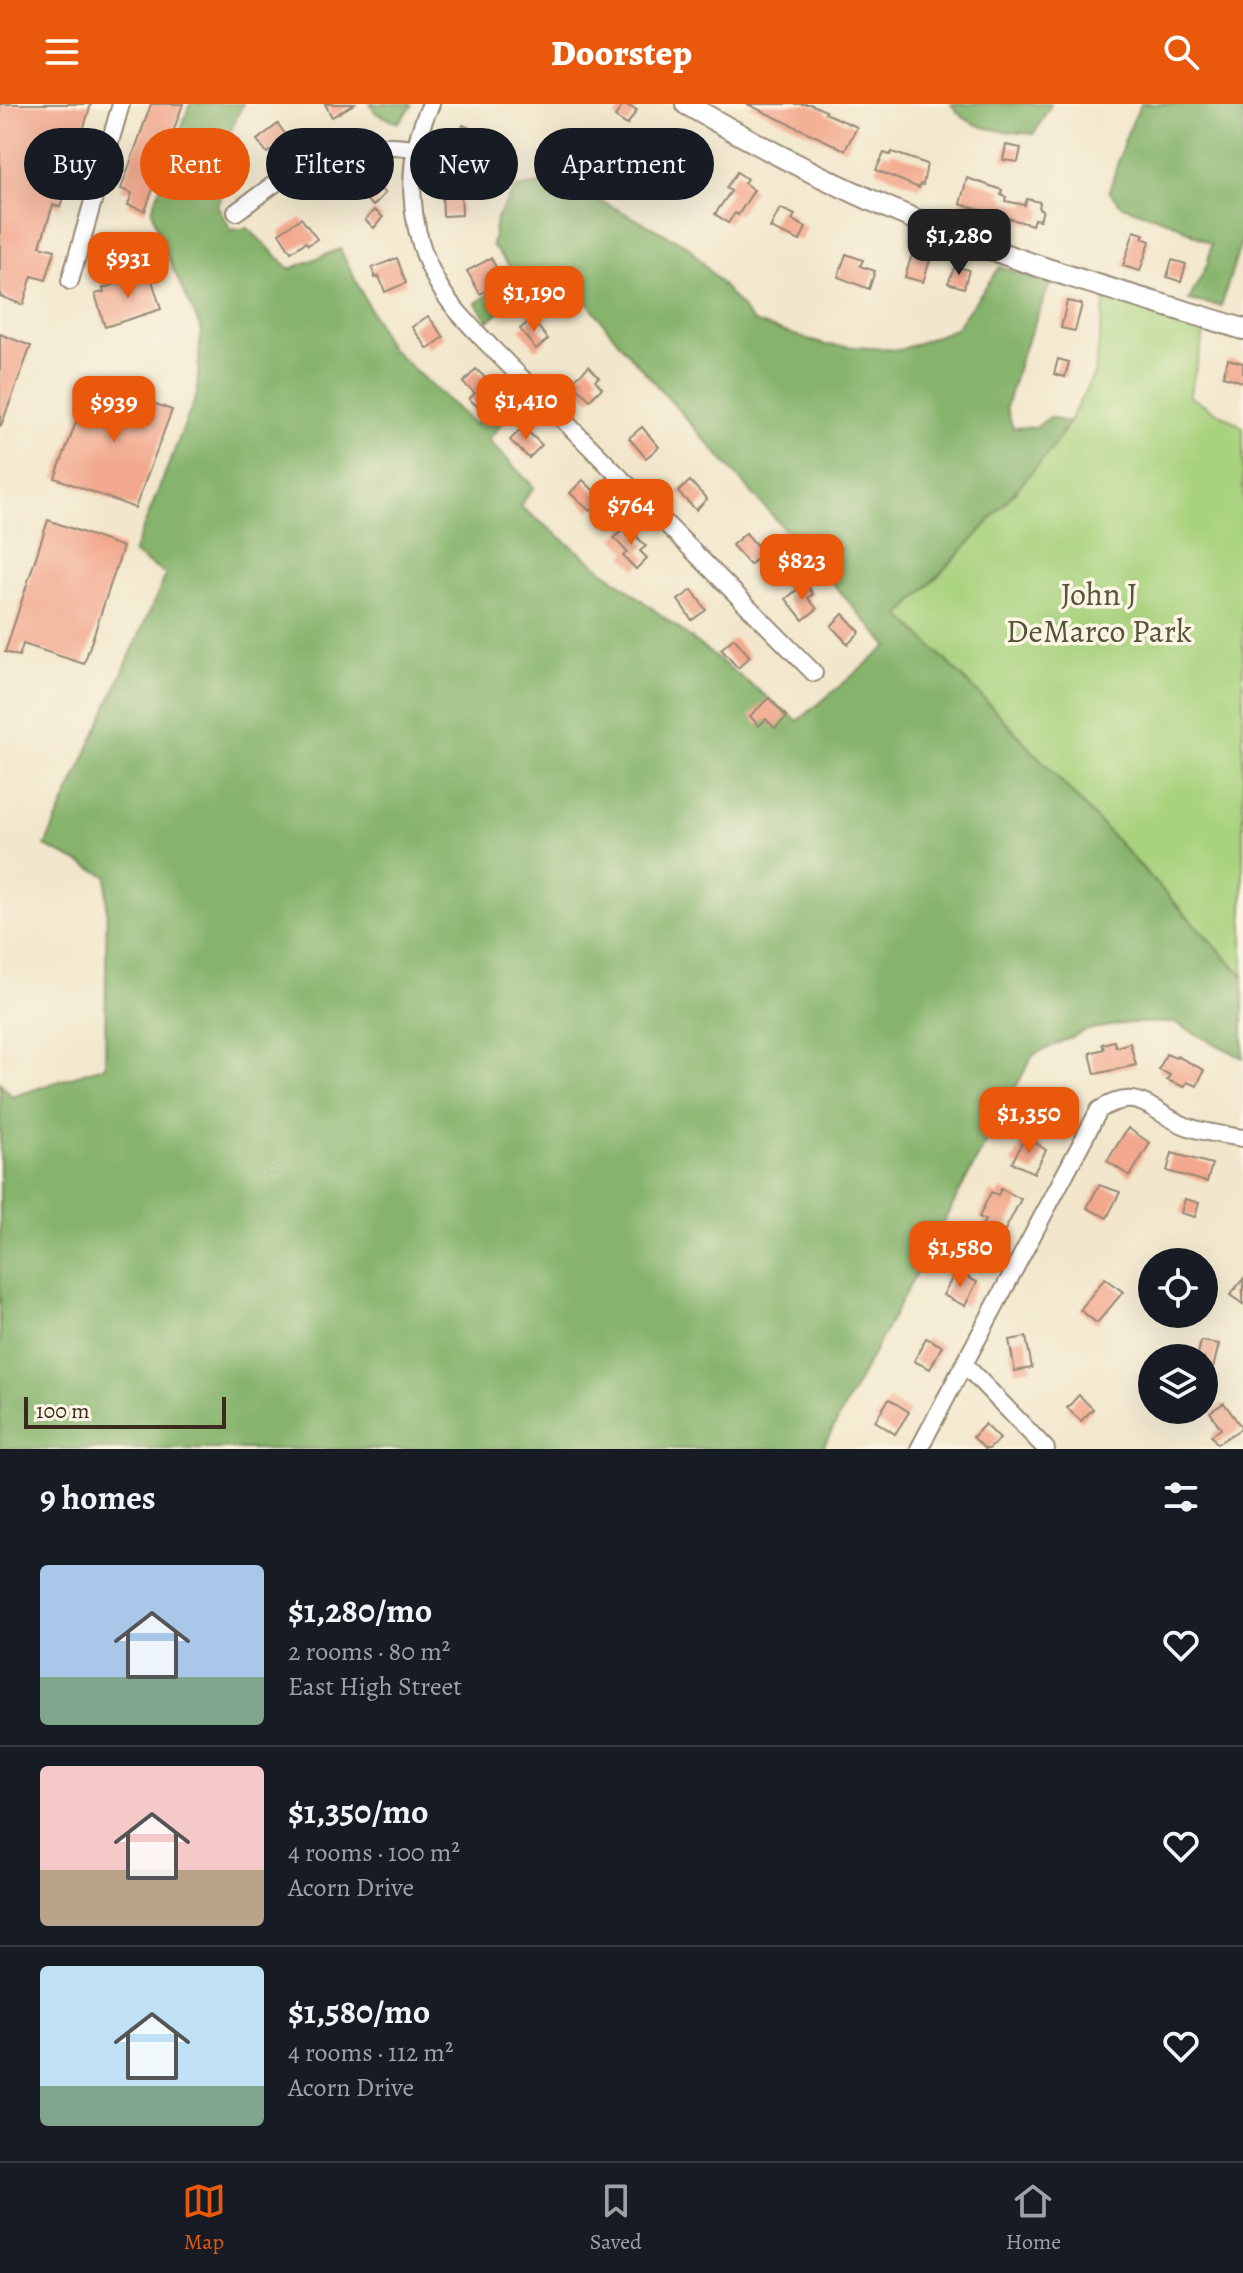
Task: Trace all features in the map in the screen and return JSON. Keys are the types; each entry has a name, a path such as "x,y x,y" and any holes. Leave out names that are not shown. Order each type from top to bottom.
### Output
{"main road":[{"path":"686,104 810,170 954,235 1243,329"}],"street":[{"path":"70,281 121,104"},
{"path":"422,128 431,104"},
{"path":"236,212 298,168 325,153 360,145 410,148"},
{"path":"413,200 416,224 430,267 450,302 556,415 814,673"},
{"path":"919,1449 1099,1110 1115,1100 1134,1098 1187,1126 1243,1138"},
{"path":"965,1365 1046,1449"}],"green space":[{"path":"190,104 243,104 232,128 181,128"},
{"path":"370,104 412,106 398,123 376,113"},
{"path":"951,104 1051,104 1034,134 999,131 977,125"},
{"path":"1141,104 1243,104 1243,236 1221,306 1189,300 1208,263 1211,244 1173,223 1122,206 1109,192 1125,138"},
{"path":"534,185 534,200 597,200 688,246 754,322 826,345 900,350 955,329 1000,267 1051,282 1021,356 1006,407 1013,428 1036,427 1050,417 1068,423 1051,450 976,536 900,615 987,702 1243,976 1243,1058 1175,1023 1129,1023 1087,1030 1033,1055 822,1449 0,1449 0,1082 12,1097 105,1066 107,876 45,846 166,575 133,553 197,394 201,328 163,248 152,210 156,200 219,200 217,205 231,230 248,228 290,269 340,249 388,346 475,425 509,389 522,400 488,440 534,487 520,506 798,721 888,646 620,344 581,294 541,278 488,321 476,303 517,275 492,246 496,219 508,200 518,200 518,188"},
{"name":"John J DeMarco Park","path":"1105,299 1205,330 1189,396 1243,427 1243,976 987,702 900,615 976,536 1063,433 1095,372"}],"building":[{"path":"0,104 91,104 84,128 24,128 24,200 62,200 60,207 53,205 40,246 55,250 46,280 32,276 23,305 0,296"},
{"path":"151,104 183,104 174,128 143,128"},
{"path":"325,104 354,104 332,117"},
{"path":"623,104 637,110 627,125 615,117"},
{"path":"747,104 810,104 857,127 845,150"},
{"path":"266,133 266,152 257,140"},
{"path":"140,135 140,200 149,200 145,211 128,205 132,193 124,190 124,180"},
{"path":"1006,145 1021,148 1018,162 1003,160"},
{"path":"892,152 927,164 923,185 920,184 919,188 876,170 884,153 890,155"},
{"path":"737,172 747,179 744,183 754,190 738,215 735,213 728,223 715,214 731,191 726,188"},
{"path":"967,178 1002,190 1005,201 1025,205 1027,199 1040,202 1039,209 1043,210 1040,220 1034,219 1032,225 960,204"},
{"path":"442,200 461,200 462,215 443,216"},
{"path":"780,208 795,215 792,220 806,227 800,241 770,228"},
{"path":"374,210 383,217 374,228 365,220"},
{"path":"301,218 317,239 291,252 279,233"},
{"path":"1134,231 1144,234 1142,238 1150,241 1140,271 1123,266"},
{"path":"914,248 931,257 923,282 905,277"},
{"path":"846,254 863,260 860,266 875,271 869,289 838,277"},
{"path":"397,258 406,283 385,292 372,268"},
{"path":"491,258 497,269 489,273 496,286 480,294 467,271"},
{"path":"1172,260 1186,264 1181,282 1167,277"},
{"path":"955,266 969,270 964,288 948,283"},
{"path":"150,274 161,309 105,327 95,294 104,292 103,288"},
{"path":"1067,301 1082,304 1075,331 1061,328"},
{"path":"428,316 444,337 428,349 412,327"},
{"path":"532,319 548,339 536,349 520,329"},
{"path":"0,334 31,346 1,426 0,426"},
{"path":"1058,359 1069,362 1065,377 1054,374"},
{"path":"1228,359 1243,363 1243,382 1223,376"},
{"path":"589,366 599,377 595,380 602,388 590,400 572,382"},
{"path":"476,369 495,387 477,406 469,399 475,393 463,383"},
{"path":"92,380 172,410 135,508 55,478"},
{"path":"523,427 542,445 529,458 510,440"},
{"path":"642,427 659,447 646,458 629,438"},
{"path":"583,480 602,499 590,511 570,493"},
{"path":"690,481 707,499 696,510 678,492"},
{"path":"48,520 123,547 84,664 23,644 19,656 5,652"},
{"path":"626,526 646,546 640,551 647,558 636,569 623,556 627,552 614,538"},
{"path":"746,533 763,553 750,565 732,545"},
{"path":"805,583 813,594 808,598 817,609 803,620 786,599"},
{"path":"692,590 706,610 692,620 678,600"},
{"path":"843,614 860,632 848,644 831,626"},
{"path":"734,638 750,657 738,668 721,649"},
{"path":"769,698 787,717 775,728 766,719 759,726 750,716"},
{"path":"1114,1041 1116,1047 1130,1043 1136,1065 1095,1074 1090,1053 1104,1049 1102,1044"},
{"path":"1166,1054 1177,1056 1204,1070 1197,1086 1187,1082 1184,1087 1167,1080 1170,1075 1159,1070"},
{"path":"1050,1092 1069,1100 1059,1124 1040,1116"},
{"path":"1128,1128 1150,1143 1130,1176 1107,1161"},
{"path":"1025,1136 1046,1150 1034,1173 1012,1163"},
{"path":"1172,1153 1212,1164 1207,1182 1167,1171"},
{"path":"1099,1185 1120,1192 1107,1218 1087,1208"},
{"path":"1001,1189 1021,1199 1002,1236 982,1226 985,1220 979,1217 991,1192 998,1195"},
{"path":"1185,1199 1199,1203 1195,1217 1181,1213"},
{"path":"956,1271 977,1282 965,1306 943,1295"},
{"path":"1105,1278 1123,1292 1097,1323 1080,1310"},
{"path":"1243,1279 1243,1304 1230,1295"},
{"path":"1026,1337 1032,1368 1015,1371 1009,1340"},
{"path":"926,1338 942,1346 930,1369 914,1361"},
{"path":"1079,1395 1093,1409 1081,1421 1067,1408"},
{"path":"889,1399 909,1412 895,1434 875,1421"},
{"path":"1224,1403 1242,1428 1217,1444 1211,1435 1221,1429 1218,1424 1218,1407"},
{"path":"985,1424 1000,1439 989,1449 973,1437"}]}
